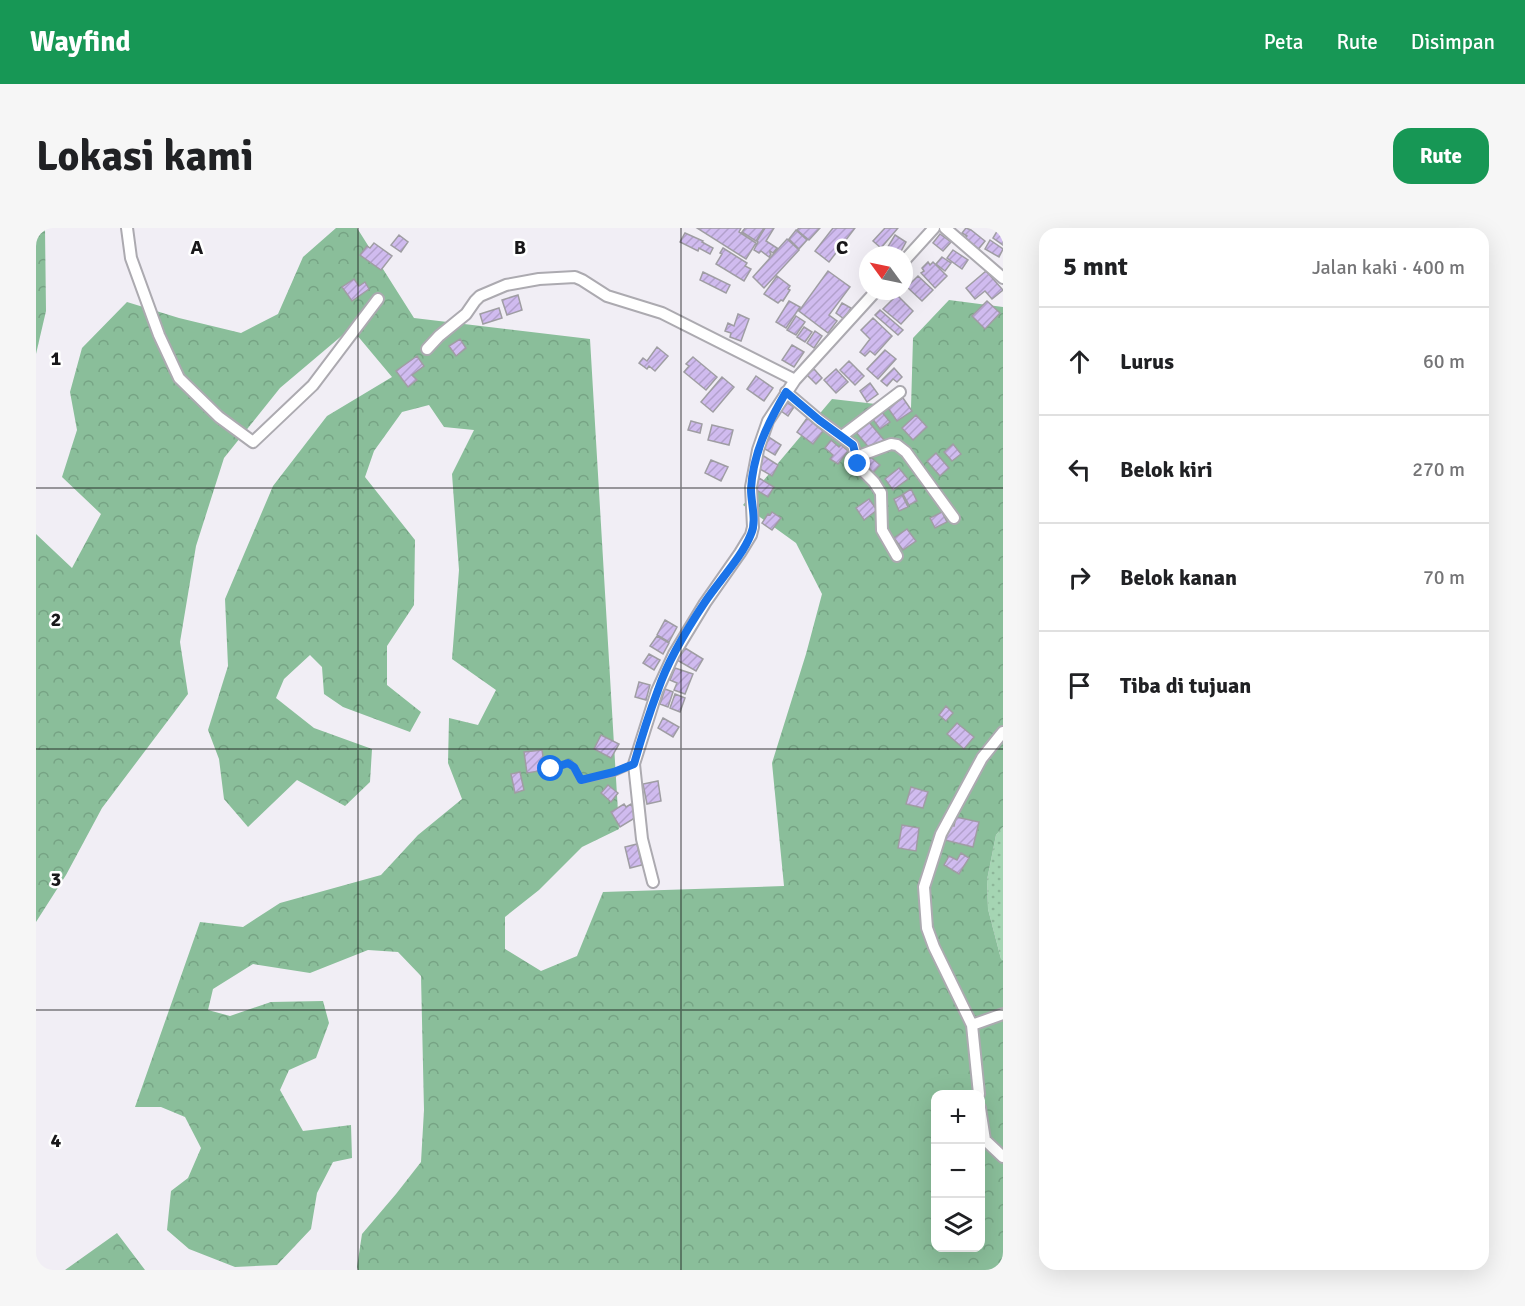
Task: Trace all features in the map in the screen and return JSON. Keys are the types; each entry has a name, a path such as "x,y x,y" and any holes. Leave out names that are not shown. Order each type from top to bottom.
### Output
{"street":[{"path":"127,228 131,258 159,335 178,378 219,417 253,442 313,385 378,299"},
{"path":"913,251 934,228"},
{"path":"945,228 1003,278"},
{"path":"427,350 439,336 466,314 480,296 506,285 539,279 574,277 607,296 662,313 795,380"},
{"path":"653,882 642,839 634,764 657,691 674,654 751,535 753,526 752,487 758,450 768,422 795,380 868,300"},
{"path":"786,392 854,446 861,469 881,493 882,530 897,556"},
{"path":"842,436 900,392"},
{"path":"856,457 891,444 902,448 954,518"},
{"path":"978,1090 972,1025 933,947 927,928 924,887 941,834 982,758 1003,732"},
{"path":"972,1025 1003,1014"},
{"path":"985,1134 986,1140 1003,1157"}],"lane":[{"path":"551,769 568,763 574,767 581,780 614,772 634,764"}],"green space":[{"path":"36,228 45,228 46,311 36,354"},
{"path":"336,228 357,228 414,318 590,339 619,829 582,847 539,890 505,917 505,949 541,971 577,956 603,892 784,886 772,763 822,594 796,543 743,505 832,399 911,408 913,338 949,300 1003,307 1003,827 996,835 987,880 988,909 1003,960 1003,1270 358,1270 362,1234 421,1162 424,1110 421,976 398,952 368,950 310,973 253,964 213,989 208,1010 230,1016 271,1002 323,1001 329,1023 316,1058 289,1070 280,1090 303,1131 351,1125 352,1158 333,1162 317,1193 311,1229 277,1265 235,1267 189,1249 167,1230 171,1191 188,1178 201,1148 185,1117 161,1107 135,1107 200,922 243,927 280,903 381,875 418,835 462,799 448,763 449,718 478,725 496,690 452,659 459,570 452,474 474,430 444,427 429,405 402,412 374,451 365,477 415,540 414,605 387,646 387,685 421,712 410,732 343,707 324,694 322,667 310,655 284,679 276,698 314,728 372,749 370,782 345,806 297,780 248,827 224,799 219,759 208,730 228,666 225,599 273,486 327,416 392,377 351,328 280,388 224,458 196,546 180,642 188,694 102,808 66,875 36,922 36,534 72,568 101,514 62,477 77,430 70,392 82,348 127,302 241,333 278,314 303,257"},
{"path":"1003,827 1003,960 988,909 987,880 996,835"},
{"path":"117,1233 145,1270 65,1270"}],"building":[{"path":"697,228 741,228 739,232 756,243 746,259"},
{"path":"745,228 764,228 756,241 742,232"},
{"path":"765,228 774,228 766,241 777,248 773,253 770,251 769,257 761,251 759,253 754,250"},
{"path":"799,228 820,228 809,240 797,230"},
{"path":"833,228 855,228 829,262 815,251"},
{"path":"885,228 898,228 883,246 879,246 873,241"},
{"path":"966,228 985,241 977,251 963,240 967,236 962,233"},
{"path":"999,228 1003,229 1003,245 993,238"},
{"path":"796,230 807,240 799,249 789,239"},
{"path":"685,233 713,248 710,254 680,242"},
{"path":"940,234 951,242 943,251 933,243"},
{"path":"399,235 408,242 401,252 391,245"},
{"path":"895,235 906,242 904,246 888,246"},
{"path":"787,239 799,250 764,288 753,277"},
{"path":"990,240 1003,249 999,257 985,249"},
{"path":"374,243 392,256 381,270 360,255 367,246 370,248"},
{"path":"723,248 747,263 745,266 751,269 744,281 716,264"},
{"path":"953,250 968,260 962,269 947,258"},
{"path":"942,257 951,263 945,271 936,264"},
{"path":"928,262 930,265 933,262 947,276 935,288 921,273 924,271 922,268"},
{"path":"828,271 850,287 829,315 837,321 828,333 799,311"},
{"path":"986,271 1003,290 992,299 985,291 975,299 966,288"},
{"path":"703,272 730,285 726,293 700,280"},
{"path":"777,276 790,286 783,301 778,303 764,294"},
{"path":"918,276 933,290 922,301 913,293 913,281"},
{"path":"354,279 359,286 365,282 369,289 352,301 342,287"},
{"path":"518,295 522,310 507,315 502,300"},
{"path":"892,300 902,300 913,311 901,324 883,309"},
{"path":"789,301 800,307 786,328 776,322"},
{"path":"987,301 1000,313 985,329 972,316"},
{"path":"842,303 851,308 844,319 836,313"},
{"path":"499,308 502,318 483,324 480,314"},
{"path":"880,310 903,330 898,335 875,315"},
{"path":"738,314 749,319 741,341 730,337 731,333 725,331 728,323 734,326"},
{"path":"796,316 805,322 796,335 787,330"},
{"path":"873,318 892,336 875,355 870,351 865,356 860,352 870,339 861,330"},
{"path":"804,327 812,332 805,342 797,337"},
{"path":"815,331 822,336 814,348 807,343"},
{"path":"460,339 466,348 456,356 449,346"},
{"path":"792,345 804,352 794,367 782,360"},
{"path":"657,347 668,356 655,371 649,366 647,369 639,363 643,358 647,361"},
{"path":"885,350 896,359 878,379 867,369"},
{"path":"417,356 424,366 412,375 417,380 408,387 396,371"},
{"path":"693,357 717,377 706,390 684,372 689,366 686,364"},
{"path":"849,361 864,376 855,385 840,370"},
{"path":"894,368 902,377 897,382 893,379 887,386 881,381"},
{"path":"814,369 822,378 816,384 807,375"},
{"path":"836,369 848,382 836,393 824,380"},
{"path":"756,376 773,388 764,401 747,389"},
{"path":"722,377 734,387 713,412 701,402"},
{"path":"870,383 878,394 867,402 860,391"},
{"path":"903,398 912,411 897,421 888,408"},
{"path":"783,400 794,407 788,416 777,408"},
{"path":"881,411 890,422 880,429 872,418"},
{"path":"916,415 927,427 913,440 902,428"},
{"path":"807,418 823,431 813,444 797,432"},
{"path":"691,421 702,424 700,433 688,430"},
{"path":"868,421 884,440 871,450 855,431"},
{"path":"712,425 733,430 729,445 708,440"},
{"path":"767,436 781,445 775,455 760,446"},
{"path":"831,440 848,451 838,464 830,459 833,455 825,448"},
{"path":"953,444 961,454 952,461 944,452"},
{"path":"936,453 949,468 940,476 927,461"},
{"path":"867,454 880,465 872,474 859,463"},
{"path":"762,455 778,465 772,476 755,466"},
{"path":"711,460 728,467 721,481 705,473"},
{"path":"899,468 908,479 893,490 885,479"},
{"path":"759,478 774,487 768,497 753,488"},
{"path":"911,489 917,501 909,505 903,494"},
{"path":"902,495 908,507 899,511 894,499"},
{"path":"869,499 877,510 864,520 856,508"},
{"path":"772,512 781,518 772,530 762,523"},
{"path":"942,512 947,522 935,528 930,518"},
{"path":"907,529 916,541 903,550 894,538"},
{"path":"665,620 677,627 669,642 657,635"},
{"path":"657,636 669,643 663,654 650,646"},
{"path":"685,648 703,659 696,671 677,660"},
{"path":"649,654 660,660 654,670 643,663"},
{"path":"675,668 693,674 685,694 674,690 677,683 670,680"},
{"path":"639,682 650,685 646,700 635,697"},
{"path":"665,689 673,692 668,707 660,704"},
{"path":"675,694 685,698 680,712 670,708"},
{"path":"946,706 953,713 946,721 939,715"},
{"path":"663,718 679,727 673,737 658,728"},
{"path":"957,723 974,737 964,749 947,734"},
{"path":"601,735 619,744 611,758 594,749"},
{"path":"542,750 545,770 527,773 524,752"},
{"path":"520,772 524,790 515,793 511,774"},
{"path":"658,781 661,801 647,804 643,784"},
{"path":"608,785 618,793 611,802 601,793"},
{"path":"911,787 928,792 923,808 906,804"},
{"path":"624,804 626,807 631,804 638,816 620,827 611,812"},
{"path":"956,817 979,822 973,847 945,840 948,824 954,826"},
{"path":"902,825 919,828 916,851 898,848"},
{"path":"637,844 642,865 630,868 625,847"},
{"path":"961,853 969,858 959,874 944,865 949,856 957,860"}],"route":[{"path":"551,769 568,763 574,767 581,780 614,772 634,764 657,691 674,654 751,535 753,526 752,487 758,450 768,422 786,392 853,445 858,464"}]}
